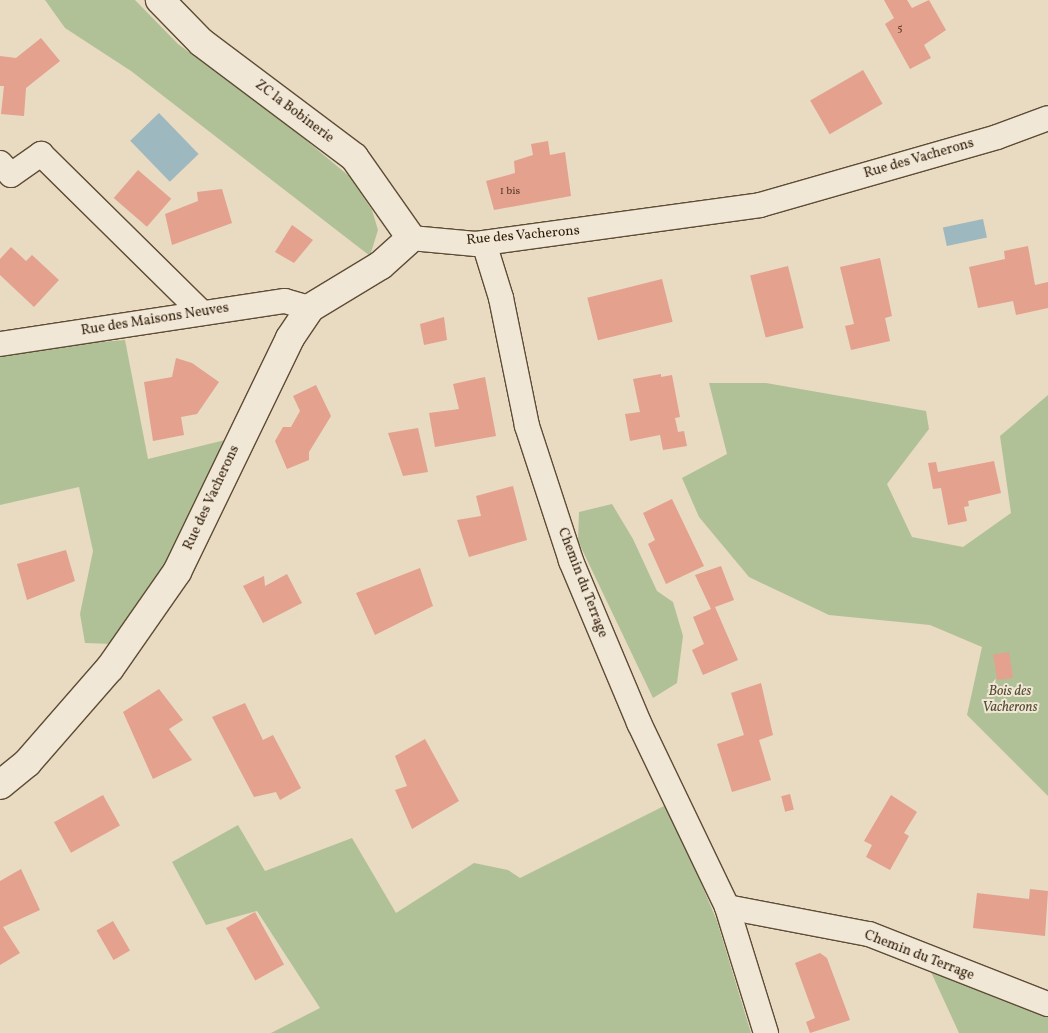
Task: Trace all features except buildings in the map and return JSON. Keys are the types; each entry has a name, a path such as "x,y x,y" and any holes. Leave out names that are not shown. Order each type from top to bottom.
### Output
{"street":[{"name":"ZC la Bobinerie","path":"160,0 201,42 354,157 411,238"},
{"name":"Rue des Vacherons","path":"0,785 27,763 110,668 177,572 290,338 310,308 381,265 411,238 484,243 760,205 989,139 1048,118"},
{"path":"0,163 10,175 41,154 201,312"},
{"name":"Chemin du Terrage","path":"484,243 501,298 527,426 571,561 639,722 727,907 766,1033"},
{"name":"Rue des Maisons Neuves","path":"0,344 201,312 285,301 310,308"},
{"name":"Chemin du Terrage","path":"727,907 869,934 1038,1001"}],"green space":[{"path":"45,0 135,0 178,44 290,127 349,176 372,210 378,230 370,256 131,71 65,28"},
{"path":"125,340 148,459 225,440 174,552 113,644 85,643 80,614 93,551 79,487 0,505 0,350"},
{"name":"Bois des Vacherons","path":"709,383 766,383 926,411 929,429 887,484 912,537 963,547 1011,513 1000,436 1048,395 1048,796 967,715 982,647 930,625 829,615 749,577 699,517 682,478 727,454"},
{"path":"612,504 633,539 657,591 673,602 683,636 677,683 653,698 578,541 579,512"},
{"path":"668,804 717,921 751,1033 271,1033 320,1008 257,911 206,925 172,862 238,825 265,871 352,838 396,913 474,863 508,870 520,878"},
{"path":"925,959 1048,1004 1048,1033 959,1033"}],"water":[{"path":"159,113 199,154 170,182 130,141"},
{"path":"983,219 987,238 947,246 943,228"}]}
